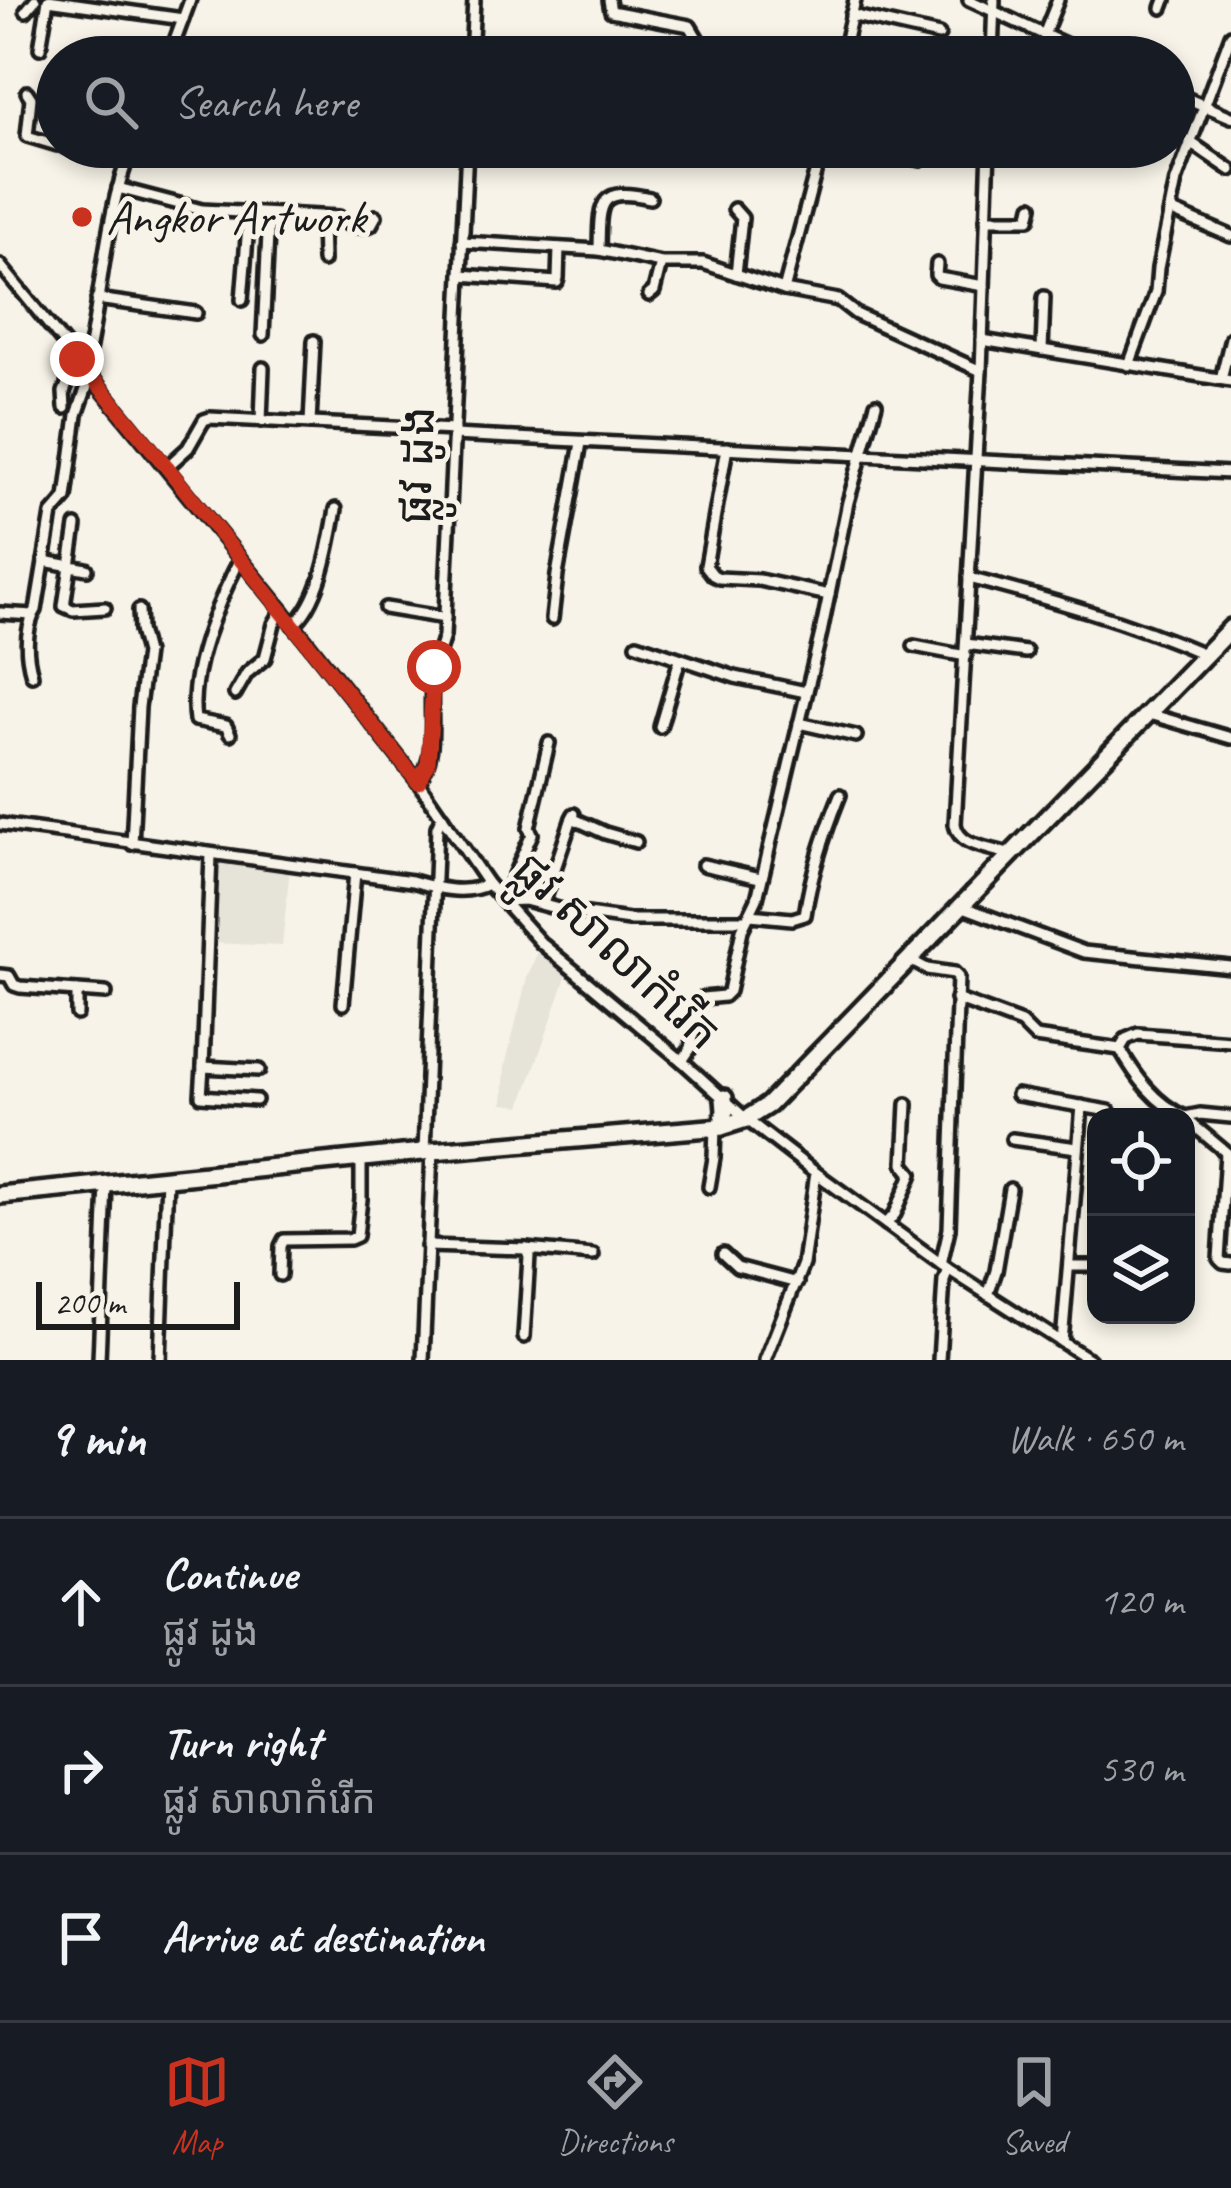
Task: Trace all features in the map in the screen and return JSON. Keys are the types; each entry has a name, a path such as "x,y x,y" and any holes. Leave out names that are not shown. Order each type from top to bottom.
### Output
{"highway":[{"path":"0,1195 718,1127 746,1119 768,1105 1231,628"},
{"path":"718,1127 725,1111 724,1098"}],"street":[{"path":"26,11 35,0"},
{"path":"42,36 48,0 182,19"},
{"path":"176,36 190,0"},
{"path":"472,36 474,0"},
{"path":"609,0 611,10 690,26 696,36"},
{"path":"846,36 855,0"},
{"path":"969,0 994,6 1045,35 1058,0"},
{"path":"993,36 994,6"},
{"path":"851,15 939,35"},
{"path":"1195,130 1231,35"},
{"path":"27,92 31,98 27,136 36,139"},
{"path":"1195,103 1231,117"},
{"path":"1195,145 1231,170"},
{"path":"32,675 27,652 29,625 52,514 66,498 108,231 124,168"},
{"name":"ផ្លូវ ដូង","path":"422,777 432,731 432,682 444,636 466,168"},
{"path":"784,290 816,168"},
{"path":"987,168 957,834 965,842 1011,855"},
{"path":"1129,365 1156,292 1180,168"},
{"path":"118,188 193,208 339,218 362,227 371,225 376,216"},
{"path":"599,250 600,219 609,198 626,193 650,198"},
{"path":"986,219 1028,219 1032,206"},
{"path":"734,209 742,218 736,274"},
{"path":"1170,209 1231,236"},
{"path":"242,300 249,213"},
{"path":"263,335 269,214"},
{"path":"322,217 323,261"},
{"path":"462,242 599,250 661,262 703,263 784,290 838,300 856,314 981,371"},
{"path":"460,275 558,280 560,248"},
{"path":"649,295 661,262"},
{"path":"938,264 939,278 984,286"},
{"name":"ផ្លូវ សាលាកំរើក","path":"0,265 422,777 488,884 541,943 816,1173 944,1267 990,1289 1090,1360"},
{"path":"0,287 8,275"},
{"path":"1042,350 1044,298"},
{"path":"97,299 196,313"},
{"path":"982,340 1226,380 1231,338"},
{"path":"310,423 314,341"},
{"path":"65,408 64,392 84,368"},
{"path":"261,421 262,368"},
{"path":"682,1060 691,1048 698,1001 729,991 757,899 860,455 876,404"},
{"path":"167,467 182,455 206,419 1231,473"},
{"path":"552,619 581,442"},
{"path":"727,448 706,566 709,571 719,578 759,580 829,595"},
{"path":"293,625 305,614 313,595 336,508"},
{"path":"76,526 65,608 105,608"},
{"path":"230,734 226,726 195,720 194,704 211,626 240,559"},
{"path":"44,561 87,569"},
{"path":"970,578 1052,599 1205,655"},
{"path":"385,608 445,618"},
{"path":"132,844 146,653 139,610"},
{"path":"236,694 247,673 265,658 282,610"},
{"path":"0,613 33,615"},
{"path":"637,644 735,677 806,692"},
{"path":"966,644 1026,652"},
{"path":"914,646 966,656"},
{"path":"660,727 680,658"},
{"path":"1149,714 1231,738"},
{"path":"799,723 856,736"},
{"path":"548,743 529,828 532,834 502,901 525,900 629,920 791,919 805,915 809,884 841,795"},
{"path":"543,904 573,815 605,833 637,842"},
{"path":"422,1360 434,887 437,827 442,816"},
{"path":"0,824 434,887 476,890 488,884"},
{"path":"211,855 201,1096 256,1100"},
{"path":"703,865 760,878"},
{"path":"343,1004 355,874"},
{"path":"961,906 1084,952 1231,967"},
{"path":"910,960 957,975 949,1229 938,1360"},
{"path":"0,974 9,976 14,986 106,993"},
{"path":"76,1014 77,992"},
{"path":"956,999 1021,1023 1035,1036 1120,1049"},
{"path":"1120,1049 1138,1034 1231,1041"},
{"path":"1120,1049 1162,1108"},
{"path":"203,1066 259,1070"},
{"path":"1017,1095 1093,1108"},
{"path":"886,1224 912,1174 904,1164 908,1104"},
{"path":"1062,1342 1082,1106"},
{"path":"1195,1114 1231,1117"},
{"path":"1195,1126 1228,1154 1227,1212 1219,1258 1231,1264"},
{"path":"709,1187 718,1127"},
{"path":"1012,1139 1077,1148"},
{"path":"280,1275 284,1240 357,1236 361,1158"},
{"path":"765,1360 805,1260 816,1173"},
{"path":"160,1360 166,1178"},
{"path":"99,1360 106,1184"},
{"path":"990,1289 1010,1189"},
{"path":"427,1246 593,1255"},
{"path":"524,1337 526,1249"},
{"path":"723,1254 737,1267 797,1283"},
{"path":"1070,1266 1087,1266"}],"shaded area":[{"path":"214,857 290,867 282,946 211,943"},
{"path":"541,943 570,966 521,1106 503,1104 505,1066 527,978"}],"place":[{"name":"Angkor Artwork","path":"82,217"}],"route":[{"path":"77,359 418,782 428,764 434,667"}]}
